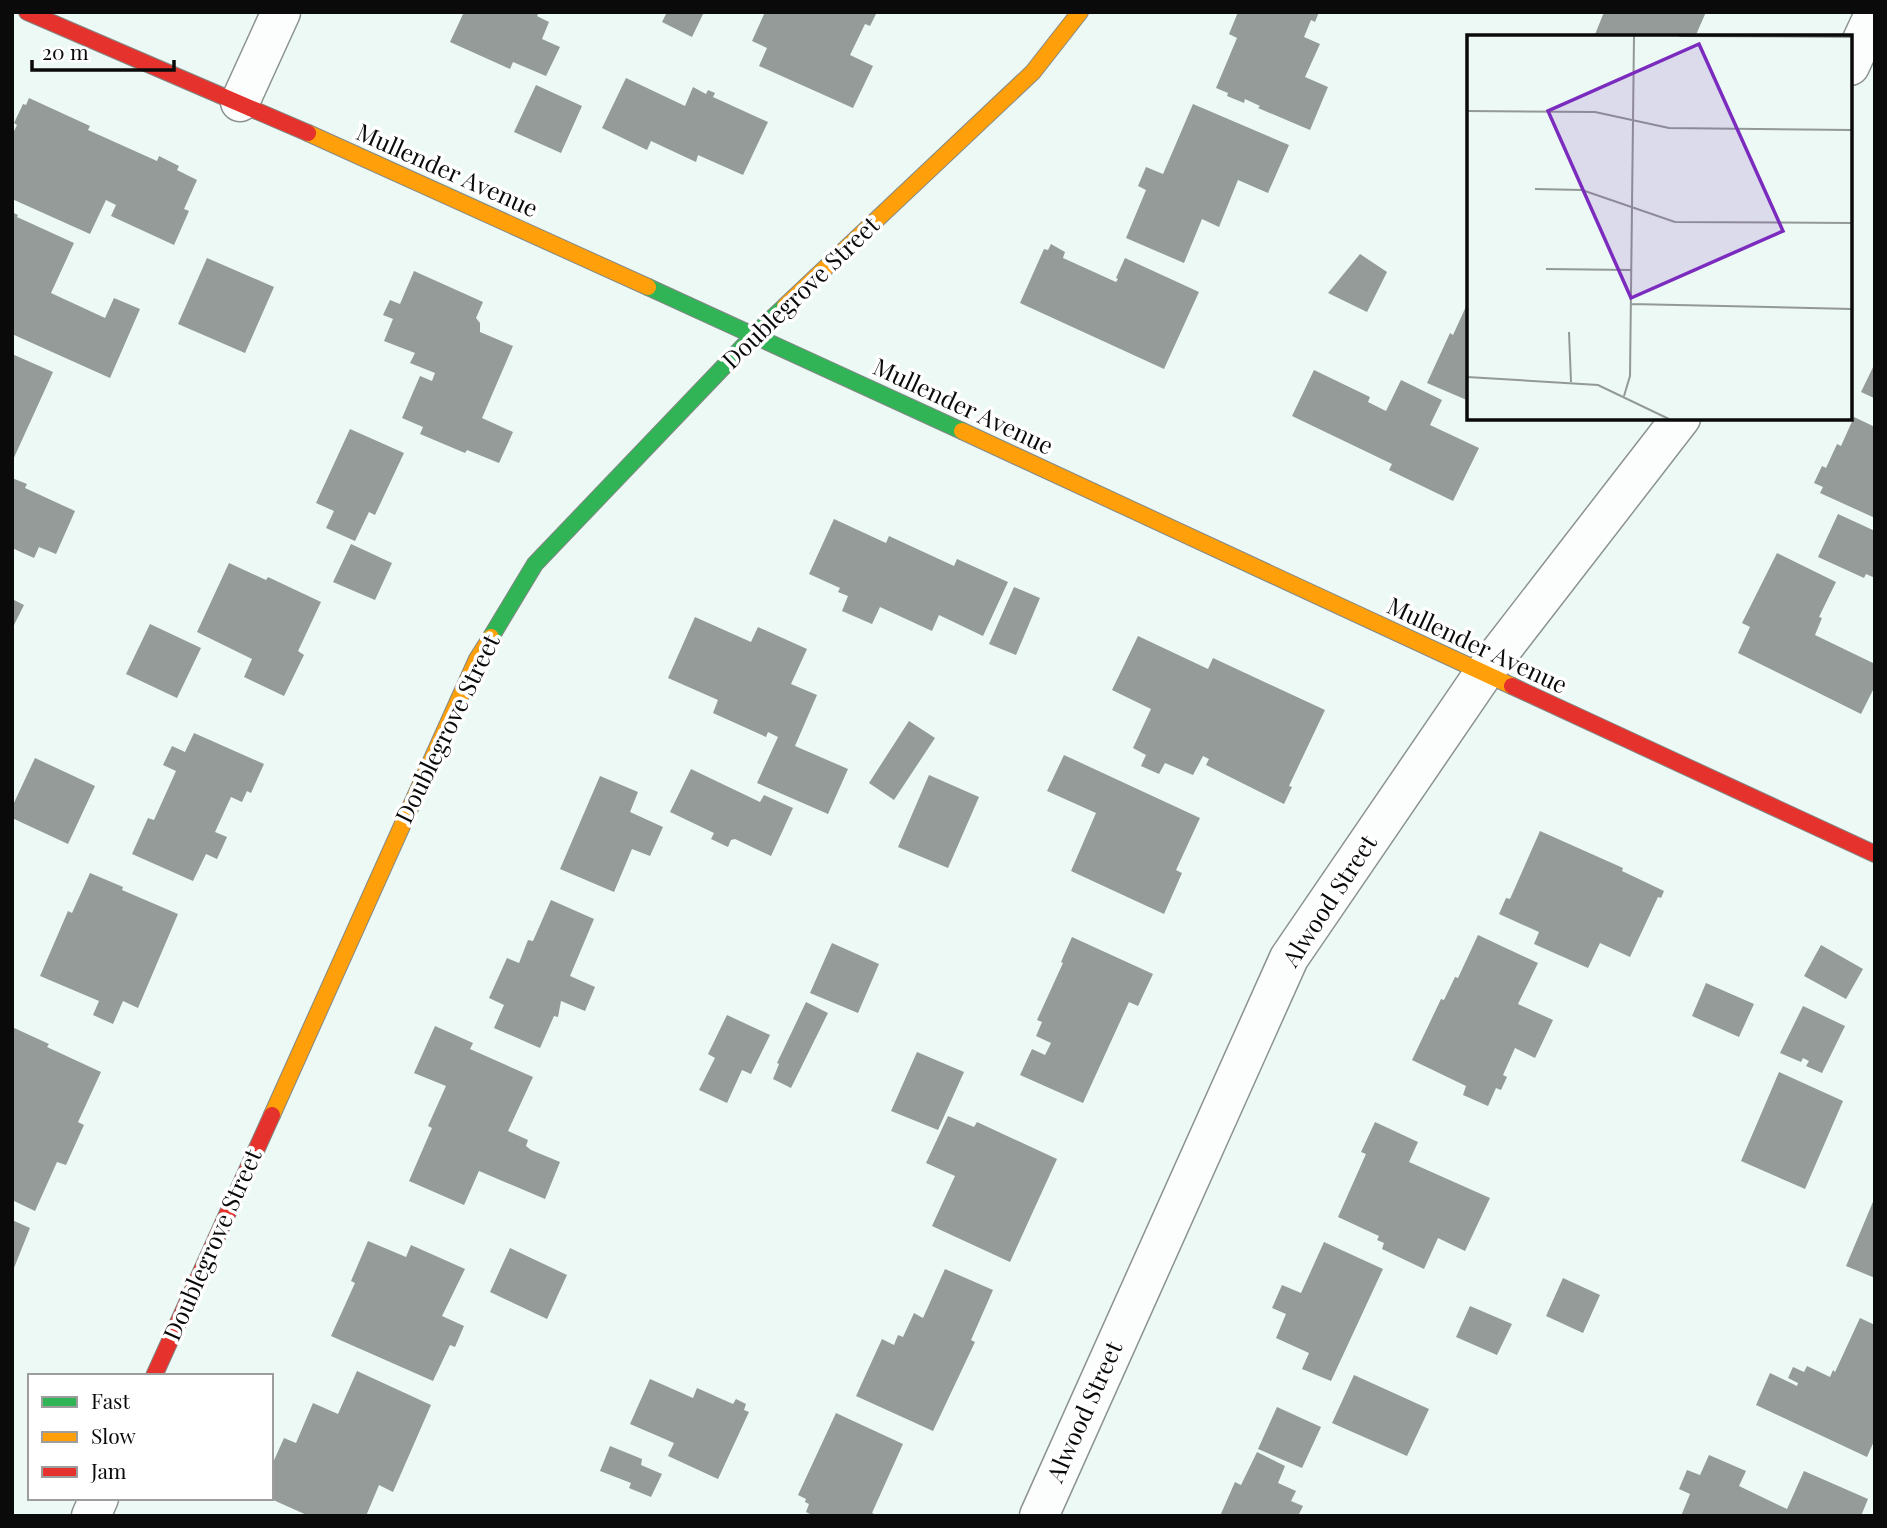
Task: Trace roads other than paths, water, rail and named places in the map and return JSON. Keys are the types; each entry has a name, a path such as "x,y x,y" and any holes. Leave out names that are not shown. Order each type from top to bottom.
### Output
{"street":[{"name":"Mullender Avenue","path":"27,12 240,102 754,335 1875,854"},
{"path":"240,102 281,12"},
{"name":"Doublegrove Street","path":"155,1374 477,659 535,564 754,335 1032,72 1080,12"},
{"path":"1852,62 1875,12"},
{"name":"Alwood Street","path":"1039,1516 1289,958 1483,674 1679,420"},
{"path":"91,1516 98,1500"}]}
